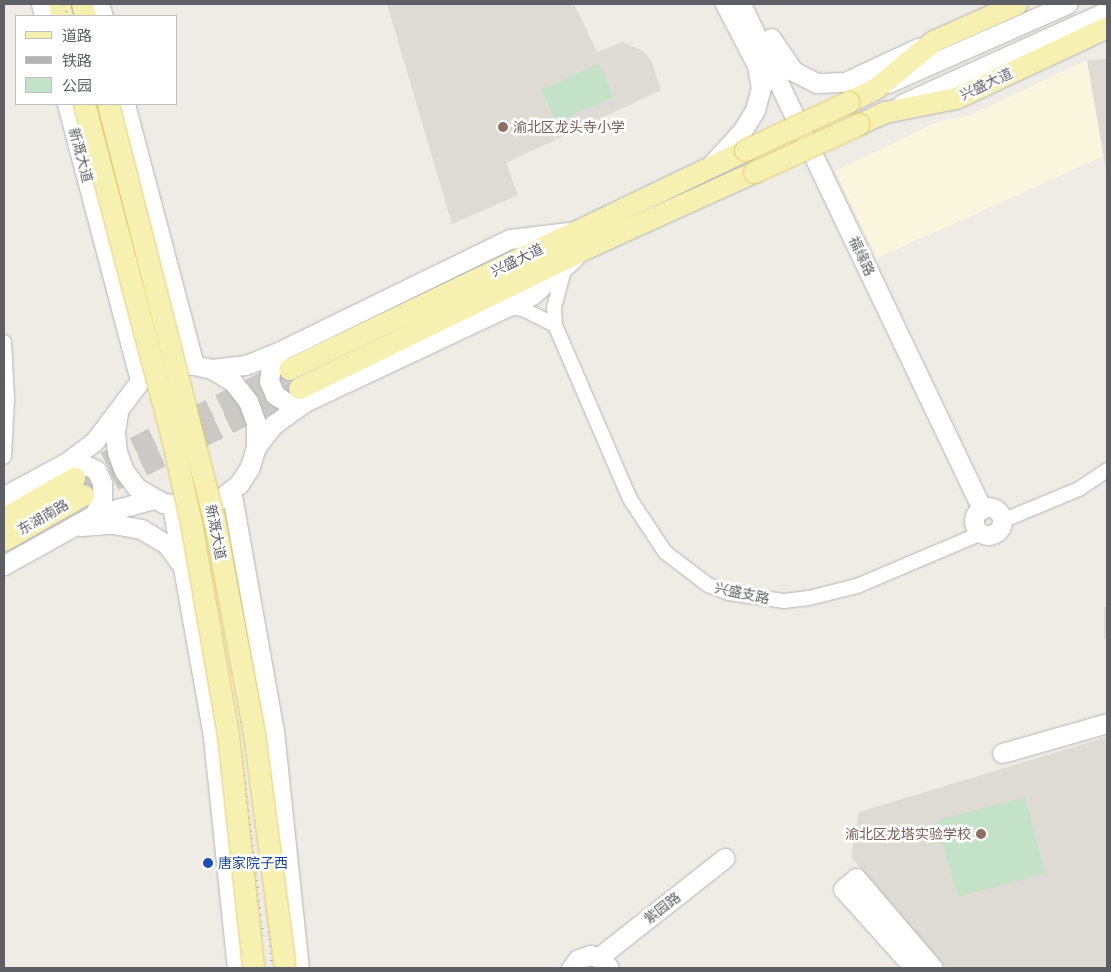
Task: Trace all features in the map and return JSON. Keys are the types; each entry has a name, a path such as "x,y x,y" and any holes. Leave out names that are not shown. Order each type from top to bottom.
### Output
{"main road":[{"path":"875,89 933,41 1016,4"},
{"name":"兴盛大道","path":"285,360 754,172 885,112 956,98 1107,27"},
{"name":"兴盛大道","path":"301,396 708,168 875,89"},
{"name":"新溉大道","path":"84,105 172,437 191,523 228,735 243,967"},
{"name":"新溉大道","path":"108,105 214,518 254,733 290,966"},
{"name":"东湖南路","path":"4,518 75,478"},
{"name":"东湖南路","path":"4,540 75,478"}],"street":[{"path":"708,168 742,132 755,110 761,88 757,65 725,4"},
{"name":"福缘路","path":"741,4 982,509"},
{"path":"754,4 778,53 793,71 817,83 844,82 933,41"},
{"path":"875,89 1067,4"},
{"path":"885,112 1107,10"},
{"path":"1082,39 1107,39"},
{"name":"新溉大道","path":"67,105 140,381"},
{"path":"125,105 194,365"},
{"path":"556,325 554,308 565,266 581,240"},
{"path":"285,360 271,365 269,382 276,395 288,403 532,295 565,266"},
{"path":"121,309 133,322 148,326 163,321 173,309 175,292"},
{"path":"506,307 528,311 556,325"},
{"name":"兴盛支路","path":"556,325 630,499 646,526 665,552 708,585 729,593 784,601 809,598 857,586 982,533"},
{"path":"4,342 7,399 4,456"},
{"path":"212,369 285,360"},
{"path":"4,496 75,478 94,442 118,412 127,395 140,381 156,371 174,365 194,365 212,369 233,382 248,401 256,423 256,447 250,467 231,490 220,498 197,506 172,506 154,499 137,488 124,471 117,452 115,432 118,412"},
{"path":"256,447 273,425 301,396"},
{"path":"75,478 82,463 96,470 102,483 102,500 94,515"},
{"path":"1002,521 994,508 982,509 974,520 976,529 982,533 998,532 1002,521 1079,489 1107,470"},
{"name":"新溉大道","path":"231,490 245,559 274,731 290,966"},
{"path":"4,565 94,515 121,505 154,499"},
{"name":"新溉大道","path":"172,506 185,569 213,737 243,967"},
{"path":"73,526 113,524 141,529 166,544 185,569 192,555 202,547 221,543 245,559"},
{"path":"1002,753 1107,723"},
{"name":"紫园路","path":"604,963 725,858"},
{"path":"914,968 849,884 932,968"},
{"path":"571,967 583,956 604,963"}],"shaded area":[{"name":"渝北区龙头寺小学","path":"387,4 574,4 597,52 623,42 643,51 652,62 661,90 506,163 518,195 452,224"},
{"path":"1107,59 1107,176 1087,60"},
{"path":"1087,60 1104,156 877,258 835,171 939,121 968,116"},
{"path":"1104,607 1107,607 1107,639 1104,639"},
{"name":"渝北区龙塔实验学校","path":"1107,737 1107,968 946,968 851,857 859,812"}],"green space":[{"path":"599,64 614,97 556,123 541,90"},
{"path":"1025,797 1045,873 958,897 937,821"}],"tunnel":[{"path":"77,476 286,371"},
{"path":"85,494 295,390"}],"railway":[{"path":"64,4 68,15"},
{"path":"98,105 157,319 217,568 263,848 272,968"},
{"path":"126,234 182,455"},
{"path":"187,474 243,768 263,935"}],"place":[{"name":"渝北区龙头寺小学","path":"503,127"},
{"name":"渝北区龙塔实验学校","path":"981,834"},
{"name":"唐家院子西","path":"208,863"}]}
